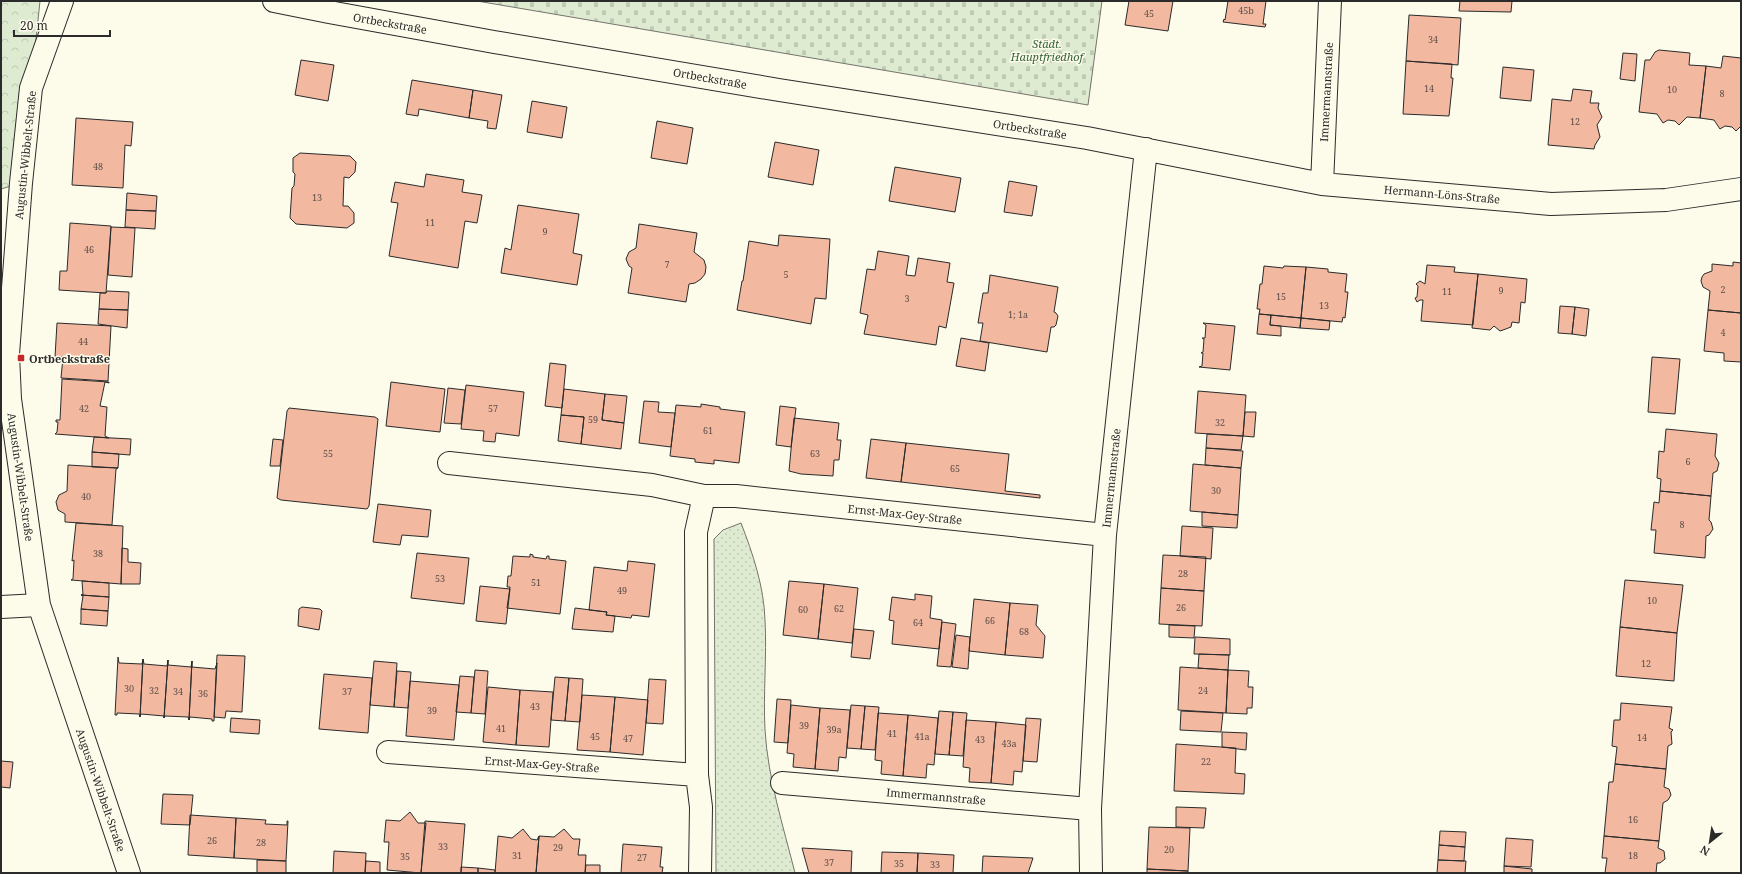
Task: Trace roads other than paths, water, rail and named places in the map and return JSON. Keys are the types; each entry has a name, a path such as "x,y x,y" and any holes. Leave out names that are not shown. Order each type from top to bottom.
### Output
{"street":[{"name":"Augustin-Wibbelt-Straße","path":"62,1 31,88 21,183 8,354 10,399 39,606 128,873"},
{"name":"Ortbeckstraße","path":"274,1 502,43 779,90 1087,138 1146,149"},
{"name":"Immermannstraße","path":"1322,184 1330,1"},
{"name":"Hermann-Löns-Straße","path":"1146,149 1322,184 1551,204 1666,200 1741,189"},
{"name":"Immermannstraße","path":"1091,873 1090,809 1105,535 1146,149"},
{"name":"Ernst-Max-Gey-Straße","path":"449,463 652,485 704,496 736,496 1105,535"},
{"path":"700,873 701,807 697,776 696,532 704,496"},
{"path":"1,607 39,606"},
{"name":"Ernst-Max-Gey-Straße","path":"388,752 697,776"},
{"name":"Immermannstraße","path":"782,783 1090,809"}],"place":[{"name":"Ortbeckstraße","path":"21,358"}],"park label":[{"name":"Städt. Hauptfriedhof","path":"1047,49"}]}
